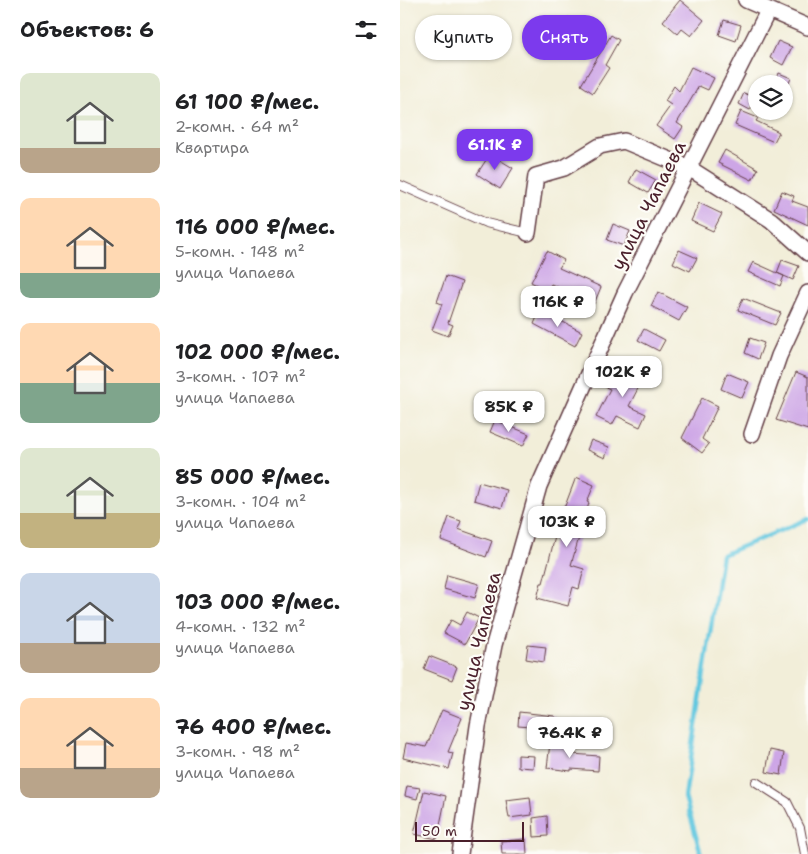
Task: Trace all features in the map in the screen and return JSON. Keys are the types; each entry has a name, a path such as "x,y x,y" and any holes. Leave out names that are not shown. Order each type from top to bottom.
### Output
{"street":[{"path":"746,0 808,27"},
{"name":"улица Чапаева","path":"460,854 478,726 494,645 539,486 625,293 768,11"},
{"path":"528,233 536,176 564,168 600,146 624,141 689,168 771,220 808,253"},
{"path":"752,434 780,356 808,294"}],"lane":[{"path":"400,185 486,223 528,233"},
{"path":"756,782 787,802 800,828 805,854"}],"building":[{"path":"680,0 704,20 691,36 682,29 678,34 663,21"},
{"path":"724,20 741,25 736,41 719,35"},
{"path":"611,35 619,40 605,65 609,68 593,93 581,85 596,60 607,60 607,42"},
{"path":"778,41 792,47 783,65 770,58"},
{"path":"691,67 714,78 708,90 699,86 677,123 683,127 675,139 656,126 671,105 665,101 674,86 679,91"},
{"path":"744,93 748,95 748,109 739,104"},
{"path":"741,111 748,114 748,120 757,120 779,132 774,142 735,125"},
{"path":"725,150 758,169 752,180 718,163"},
{"path":"490,154 513,168 500,189 477,174"},
{"path":"636,169 656,180 648,193 629,182"},
{"path":"782,191 794,196 792,201 808,207 808,225 774,209"},
{"path":"699,203 722,214 713,231 691,221"},
{"path":"613,224 630,231 624,246 607,240"},
{"path":"679,250 697,258 690,271 673,263"},
{"path":"547,251 564,260 559,268 601,287 594,304 551,284 548,291 531,282"},
{"path":"782,260 799,266 793,280 777,273"},
{"path":"753,262 784,276 780,286 748,272"},
{"path":"446,276 462,282 448,323 453,325 448,336 432,330 442,304 437,302"},
{"path":"658,292 687,307 679,321 651,306"},
{"path":"743,298 781,313 775,325 738,310"},
{"path":"540,310 582,332 575,346 534,324"},
{"path":"644,329 665,340 659,351 638,340"},
{"path":"750,338 764,343 758,359 745,353"},
{"path":"629,364 646,373 629,406 646,414 640,427 617,416 612,425 596,417 610,389 605,387 610,377 620,382"},
{"path":"796,372 808,377 808,430 776,420"},
{"path":"727,373 749,382 742,398 721,389"},
{"path":"702,398 718,406 702,439 709,444 702,453 682,438"},
{"path":"495,420 529,434 523,446 490,432"},
{"path":"591,440 609,447 605,458 587,450"},
{"path":"576,477 594,485 587,502 589,503 571,565 584,569 579,589 573,587 568,606 537,598 541,583 543,583 563,506 565,506"},
{"path":"479,482 507,490 502,508 474,500"},
{"path":"449,517 461,521 458,529 492,541 486,557 441,540"},
{"path":"447,575 479,584 475,598 444,589"},
{"path":"467,612 479,618 465,644 444,633 451,620 460,625"},
{"path":"528,645 546,647 544,662 526,659"},
{"path":"429,656 457,667 452,680 424,669"},
{"path":"442,710 462,718 448,752 453,753 449,769 403,758 406,743 426,747"},
{"path":"519,712 555,716 554,729 518,726"},
{"path":"550,743 573,746 572,754 599,756 598,771 571,769 571,771 547,768"},
{"path":"770,750 784,753 781,775 766,772"},
{"path":"518,755 534,756 533,768 518,767"},
{"path":"407,786 420,788 417,799 405,796"},
{"path":"424,791 446,796 437,839 414,834"},
{"path":"530,797 532,815 509,818 506,800"},
{"path":"547,816 548,836 534,837 533,818"},
{"path":"526,839 527,854 502,854 501,841"}],"waterway":[{"path":"701,854 685,797 722,555 808,519"}]}
